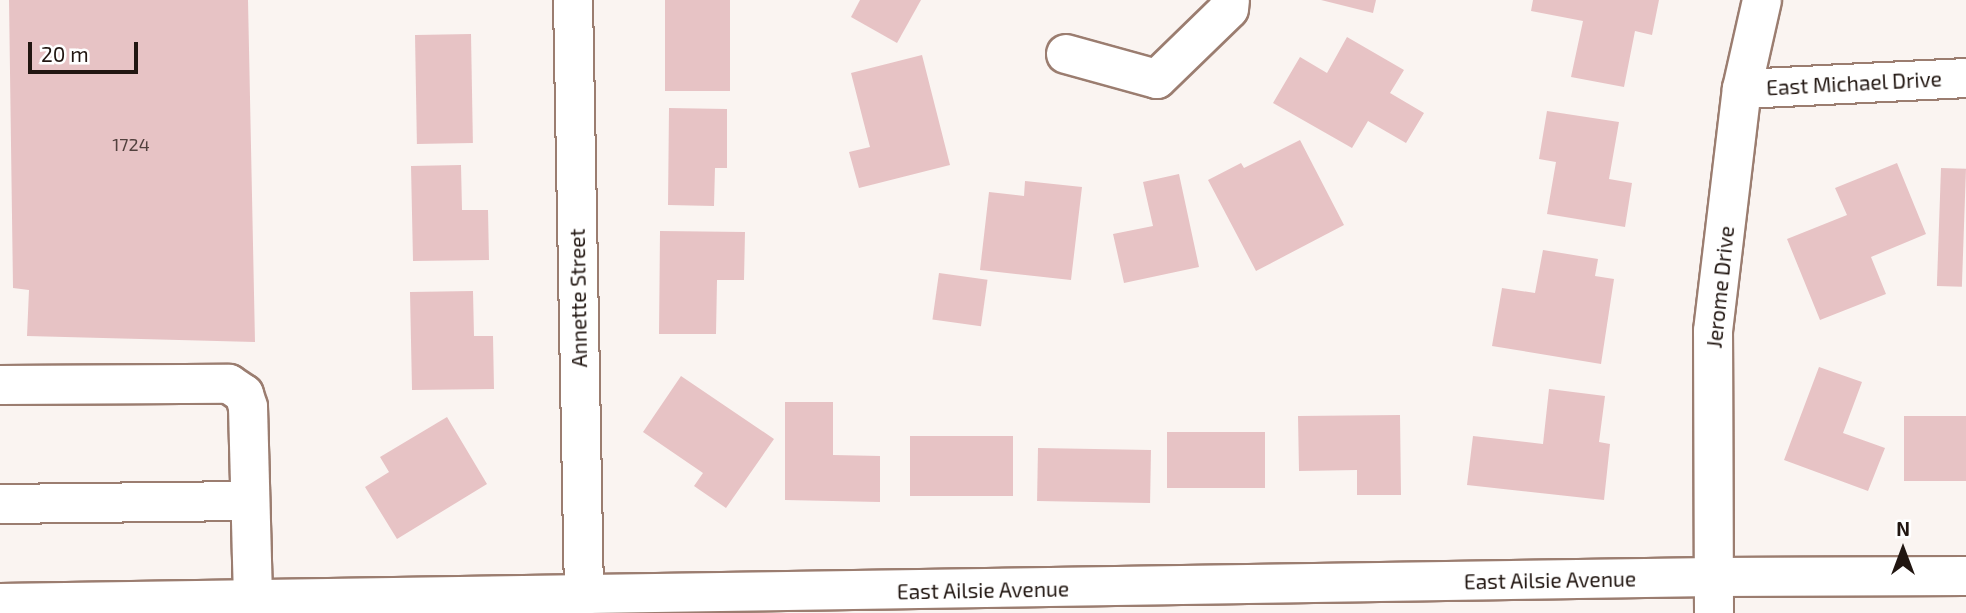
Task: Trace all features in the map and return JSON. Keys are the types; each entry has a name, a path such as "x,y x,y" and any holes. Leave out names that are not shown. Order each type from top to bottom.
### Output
{"street":[{"name":"Annette Street","path":"573,0 584,596"},
{"path":"1066,54 1157,79 1229,9 1230,0"},
{"name":"Jerome Drive","path":"1714,595 1713,331 1742,89 1762,0"},
{"name":"East Michael Drive","path":"1742,89 1966,78"},
{"path":"0,385 229,383 244,394 248,407 253,600"},
{"path":"0,503 250,501"},
{"name":"East Ailsie Avenue","path":"0,603 584,596 1714,595 1966,576"}],"building":[{"path":"9,0 248,0 255,342 27,336 29,290 13,288"},
{"path":"665,0 730,0 730,91 665,91"},
{"path":"860,0 921,0 897,43 851,17"},
{"path":"1321,0 1376,0 1373,13"},
{"path":"1533,0 1659,0 1652,35 1635,31 1624,87 1571,77 1583,21 1531,11"},
{"path":"471,34 473,143 417,144 415,35"},
{"path":"1347,37 1404,70 1390,93 1424,113 1406,143 1368,121 1352,148 1273,103 1300,57 1327,73"},
{"path":"922,55 950,165 859,188 849,152 870,147 851,73"},
{"path":"669,108 727,109 727,168 715,168 714,206 668,205"},
{"path":"1547,111 1619,122 1609,179 1632,183 1625,227 1547,214 1556,162 1539,159"},
{"path":"1300,140 1344,225 1256,271 1208,180 1241,163 1244,168"},
{"path":"1897,163 1926,234 1871,257 1886,294 1820,320 1787,239 1847,215 1835,188"},
{"path":"461,165 462,210 488,210 489,260 413,261 411,166"},
{"path":"1941,168 1966,169 1962,287 1937,286"},
{"path":"1179,174 1199,267 1124,283 1113,234 1153,226 1143,182"},
{"path":"1025,181 1082,187 1071,280 980,270 989,192 1024,196"},
{"path":"660,231 745,232 744,280 717,280 716,334 659,334"},
{"path":"1543,250 1598,259 1595,276 1614,279 1601,364 1492,346 1502,288 1535,293"},
{"path":"939,273 988,280 981,326 932,320"},
{"path":"473,291 474,336 493,336 494,389 412,390 410,292"},
{"path":"1819,367 1862,382 1843,433 1885,448 1868,491 1784,460"},
{"path":"681,376 774,439 726,508 694,486 703,473 643,432"},
{"path":"1549,389 1605,396 1599,442 1610,444 1604,500 1467,485 1473,436 1543,444"},
{"path":"785,402 833,402 833,455 880,456 880,502 785,500"},
{"path":"1400,415 1401,495 1357,495 1357,470 1299,471 1298,416"},
{"path":"1904,416 1966,416 1966,481 1904,481"},
{"path":"447,417 487,484 397,539 365,487 389,472 380,457"},
{"path":"1167,432 1265,432 1265,488 1167,488"},
{"path":"910,436 1013,436 1013,496 910,496"},
{"path":"1038,448 1151,450 1150,503 1037,501"}]}
